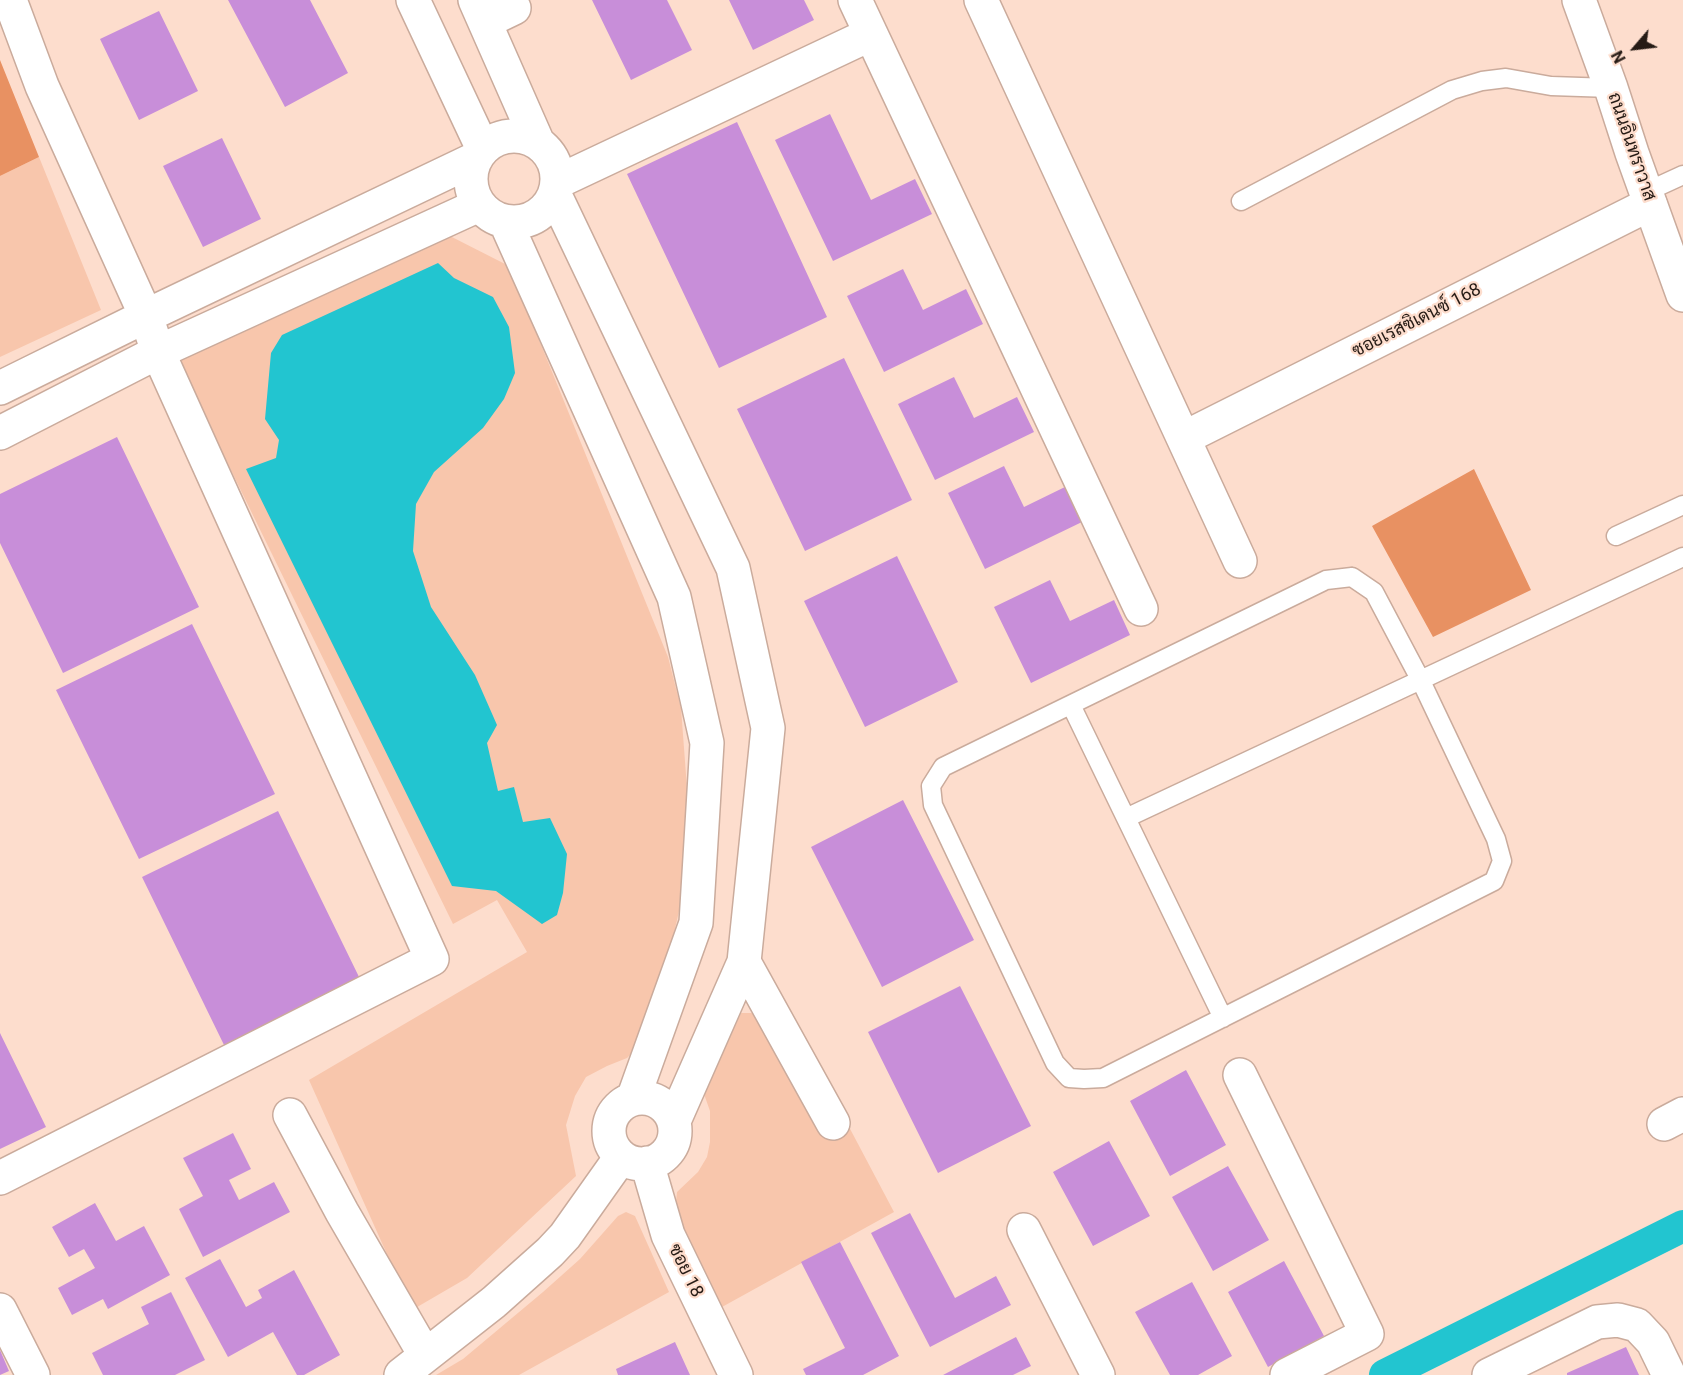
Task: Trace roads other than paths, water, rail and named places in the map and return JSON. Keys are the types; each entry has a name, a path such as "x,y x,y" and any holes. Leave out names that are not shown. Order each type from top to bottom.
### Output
{"street":[{"path":"0,1178 432,959 158,352 146,316 42,86 10,0"},
{"path":"0,388 479,154 495,140 509,136 524,137 538,143 549,153 556,167 556,188 549,206 541,214 518,223 495,219 486,213 473,195 470,183 471,171 479,154 413,0"},
{"path":"855,0 1141,609"},
{"path":"981,0 1240,561"},
{"name":"ถนนอินทราวาส","path":"1579,0 1683,295"},
{"path":"514,8 480,11 538,143"},
{"path":"556,188 870,34"},
{"path":"556,188 733,568 768,728 744,962 674,1121"},
{"name":"ซอยเรสซิเดนซ์ 168","path":"1184,438 1648,198"},
{"path":"0,433 158,352 479,205"},
{"path":"506,222 674,597 707,743 696,923 633,1099"},
{"path":"744,962 832,1123"},
{"path":"1240,1075 1367,1334 1287,1375"},
{"path":"633,1099 654,1100 668,1111 674,1121 675,1131 672,1143 667,1153 658,1160 634,1160 614,1149 610,1140 609,1129 616,1110 633,1099"},
{"path":"290,1115 342,1212 413,1365 494,1302 550,1252 634,1160"},
{"name":"ซอย 18","path":"634,1160 736,1375"},
{"path":"1024,1230 1098,1375"},
{"path":"0,1310 33,1375"},
{"path":"1489,1375 1597,1322 1618,1320 1637,1325 1653,1342 1669,1375"}],"lane":[{"path":"1241,201 1452,90 1482,81 1506,78 1551,86 1611,88"},
{"path":"1648,198 1683,175"},
{"path":"1616,536 1683,505"},
{"path":"1126,818 1683,557"},
{"path":"1352,577 1374,592 1420,679 1496,839 1502,861 1494,881 1102,1078 1069,1078 1055,1063 933,804 931,786 943,768 1326,580 1352,577"},
{"path":"1071,705 1223,1018"}],"water":[{"path":"438,263 454,278 493,297 509,327 515,373 504,399 483,428 434,472 416,504 413,551 431,607 475,675 497,725 487,743 498,791 514,787 523,822 550,818 567,854 563,893 557,915 542,924 496,891 452,886 246,469 276,458 279,440 265,419 271,353 282,335"}],"waterway":[{"path":"1385,1375 1683,1226"}]}
